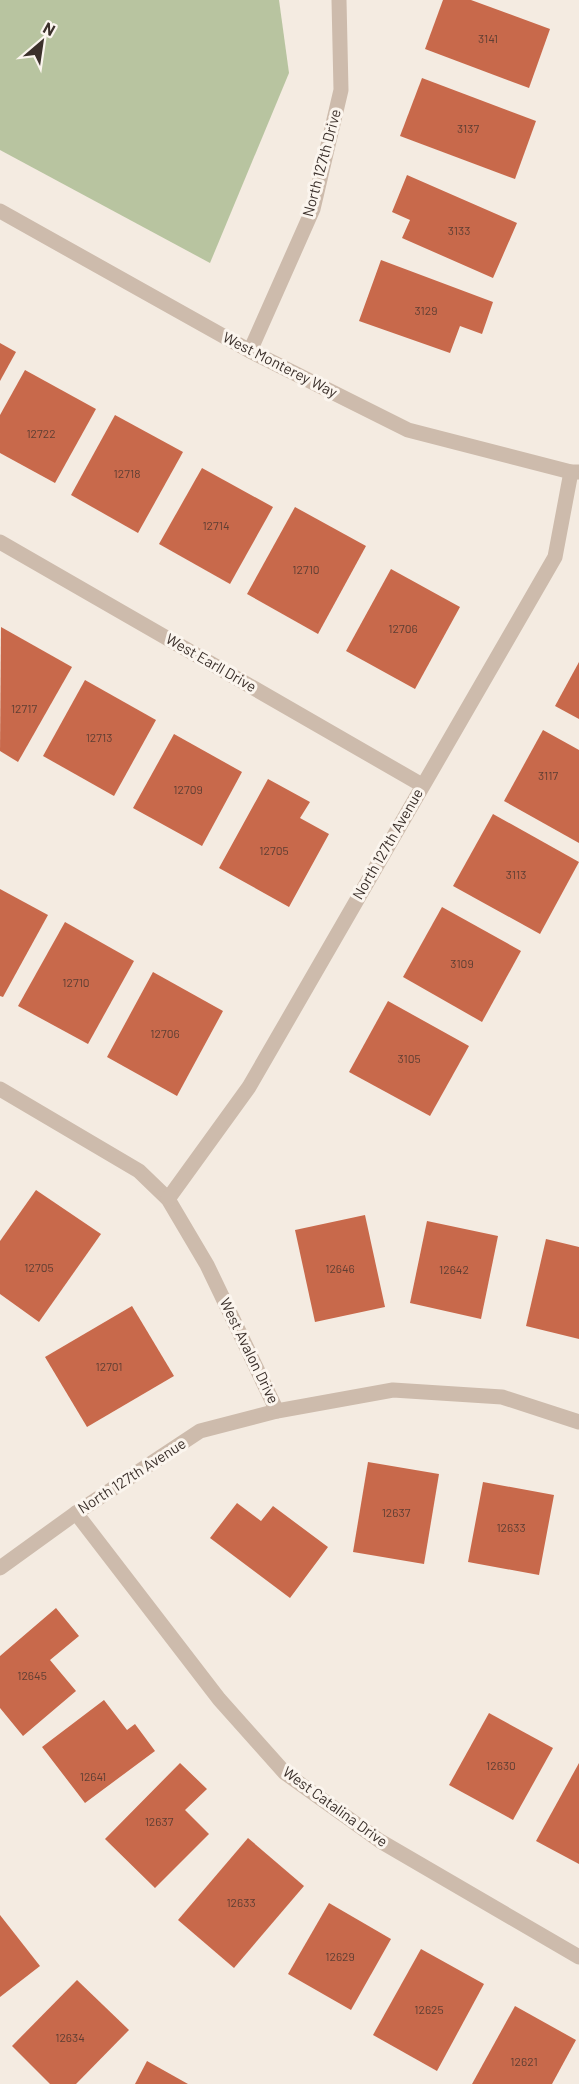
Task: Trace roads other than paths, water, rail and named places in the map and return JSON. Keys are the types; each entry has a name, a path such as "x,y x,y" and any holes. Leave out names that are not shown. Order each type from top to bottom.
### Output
{"street":[{"name":"North 127th Drive","path":"250,351 313,209 341,90 339,0"},
{"name":"West Monterey Way","path":"0,211 250,351 408,430 575,472"},
{"name":"North 127th Avenue","path":"168,1199 249,1087 555,557 575,472"},
{"name":"West Earll Drive","path":"0,542 422,785"},
{"name":"West Avalon Drive","path":"0,1089 139,1171 168,1199 207,1265 278,1411 393,1390 502,1398 579,1422"},
{"name":"North 127th Avenue","path":"0,1568 76,1513 200,1431 278,1411"},
{"name":"West Catalina Drive","path":"76,1513 219,1699 285,1773 380,1841 579,1957"}]}
